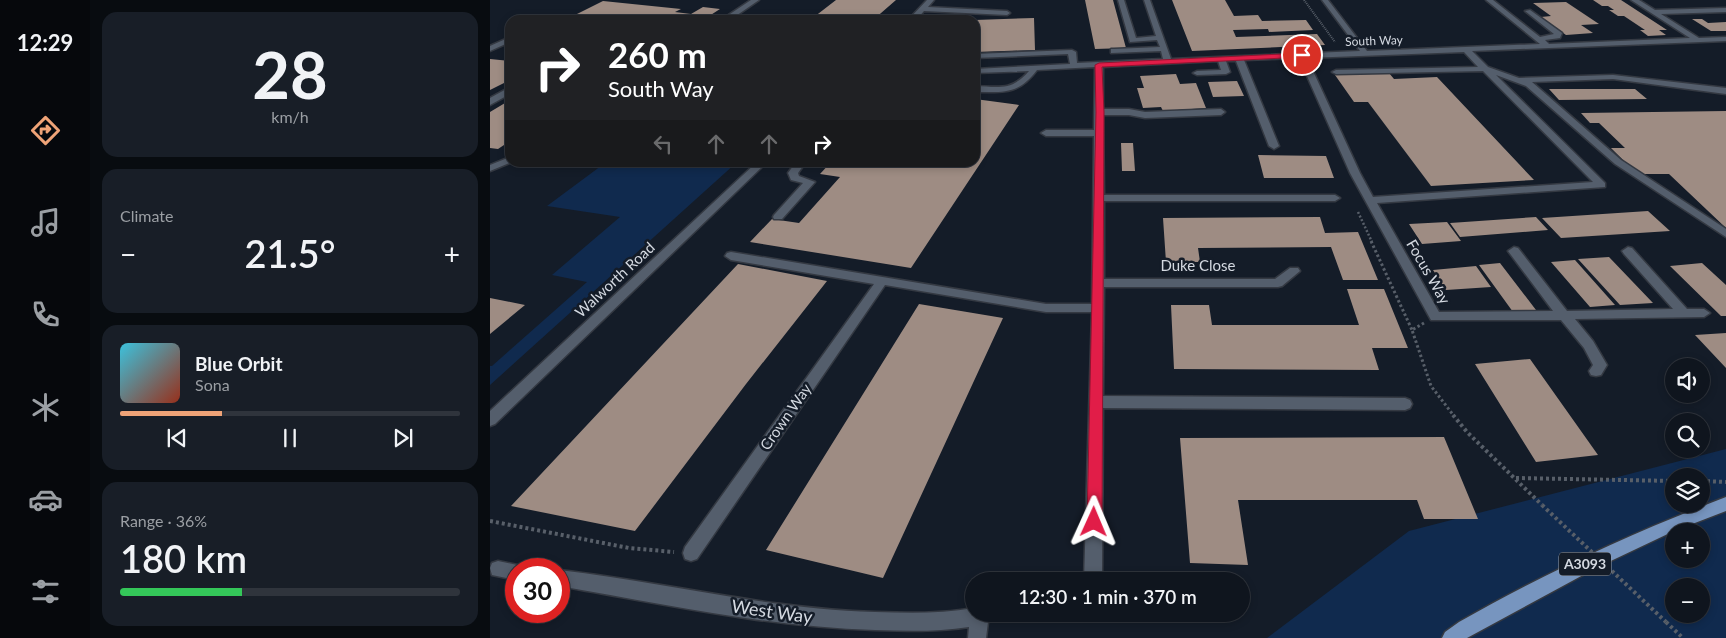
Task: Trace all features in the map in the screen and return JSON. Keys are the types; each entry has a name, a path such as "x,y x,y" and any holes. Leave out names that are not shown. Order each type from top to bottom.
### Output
{"main road":[{"name":"A3093","path":"1451,638 1530,593 1605,554 1670,525 1726,504"}],"street":[{"path":"733,15 756,0"},
{"path":"917,15 931,0"},
{"path":"1121,0 1132,40 1160,38"},
{"path":"1147,0 1168,61"},
{"path":"1325,0 1365,53"},
{"path":"1489,0 1547,46"},
{"path":"1634,0 1698,40"},
{"path":"1718,0 1726,4"},
{"path":"923,9 1007,13"},
{"path":"1654,12 1726,10"},
{"path":"1528,11 1558,33 1558,36 1552,38 1539,39"},
{"name":"South Way","path":"980,70 1302,55 1726,39"},
{"path":"490,50 505,42"},
{"path":"1114,51 1164,49"},
{"path":"1370,200 1601,185 1466,49"},
{"path":"980,56 1072,52 1073,63"},
{"name":"Focus Way","path":"1302,55 1354,173 1435,317 1704,313"},
{"path":"1239,58 1274,146"},
{"path":"1197,73 1226,72 1221,59"},
{"path":"1093,572 1098,308 1099,65"},
{"path":"980,88 1010,90 1024,83 1035,68"},
{"path":"1336,72 1485,69 1529,84 1618,162 1726,234"},
{"path":"1519,80 1613,77 1726,91"},
{"path":"490,102 505,93"},
{"path":"1100,112 1129,112 1145,115 1221,112"},
{"path":"1046,133 1100,133"},
{"path":"491,168 505,162"},
{"name":"Walworth Road","path":"490,420 758,167"},
{"path":"778,217 810,182 795,178 793,173 798,167"},
{"path":"1098,198 1335,198"},
{"path":"1514,251 1563,315 1583,335 1595,352 1600,365 1596,371"},
{"path":"1628,251 1684,313"},
{"path":"731,256 1046,308 1098,308"},
{"name":"Duke Close","path":"1097,283 1278,282 1294,271"},
{"name":"Crown Way","path":"691,553 882,281"},
{"path":"1096,402 1150,407 1405,404"},
{"path":"498,569 505,570"},
{"name":"West Way","path":"570,580 812,618 868,622 921,622 965,617"},
{"path":"977,638 981,622"}],"path":[{"path":"1304,0 1336,43"},
{"path":"1435,317 1412,330 1431,386 1467,432 1683,638"},
{"path":"1516,478 1665,481"},
{"path":"1710,481 1726,482"},
{"path":"490,521 629,548 691,553"}],"shaded area":[{"path":"600,167 732,167 490,385 490,366 587,282 552,275 620,217 547,206"},
{"path":"1726,449 1726,638 1267,638 1409,531 1691,458 1710,458 1710,453"}],"building":[{"path":"836,0 896,0 879,15 817,15"},
{"path":"1085,0 1113,0 1126,48 1095,49"},
{"path":"1172,0 1225,0 1234,16 1258,15 1262,21 1306,20 1313,30 1269,32 1268,29 1233,30 1236,37 1317,34 1325,45 1192,51"},
{"path":"1593,0 1621,0 1667,30 1659,30 1666,35 1648,36 1640,30 1645,30 1624,16 1618,16 1609,10 1614,10 1608,6 1602,6"},
{"path":"603,1 681,9 675,12 691,14 703,7 720,9 711,15 575,15"},
{"path":"1566,2 1599,24 1581,25 1593,33 1566,35 1541,17 1551,16 1533,3"},
{"path":"1034,18 1035,50 980,52 980,20"},
{"path":"1692,19 1702,19 1708,23 1726,22 1726,31 1711,31"},
{"path":"490,59 505,60 505,82 490,90"},
{"path":"1389,73 1394,79 1437,77 1534,180 1431,186 1368,102 1354,102 1335,75"},
{"path":"1176,74 1180,84 1196,83 1206,108 1163,111 1161,107 1143,108 1137,88 1144,88 1140,76"},
{"path":"1237,81 1244,96 1213,97 1208,82"},
{"path":"1549,89 1635,89 1647,99 1559,100"},
{"path":"980,100 1019,105 980,164"},
{"path":"505,103 505,144 498,149 490,148 490,112"},
{"path":"1726,111 1726,228 1669,174 1637,174 1611,148 1625,148 1599,123 1590,123 1581,113"},
{"path":"1121,143 1133,143 1135,171 1122,171"},
{"path":"1258,155 1326,156 1334,178 1264,178"},
{"path":"826,167 978,167 911,268 750,242 772,219 799,223 840,177 820,174"},
{"path":"1648,211 1670,231 1561,238 1542,218"},
{"path":"1320,217 1325,233 1358,232 1378,280 1343,280 1331,247 1198,248 1200,262 1166,262 1163,218"},
{"path":"1536,217 1548,230 1460,237 1450,223"},
{"path":"1447,222 1461,241 1422,244 1409,224"},
{"path":"1609,257 1653,303 1620,305 1578,259"},
{"path":"1575,260 1615,305 1590,307 1551,262"},
{"path":"1500,263 1536,310 1513,312 1479,265"},
{"path":"1702,263 1726,285 1726,316 1721,316 1670,266"},
{"path":"738,264 827,281 746,384 635,531 511,506"},
{"path":"1476,266 1491,287 1446,290 1433,270"},
{"path":"1347,289 1384,289 1408,348 1372,348 1379,370 1174,369 1171,305 1209,305 1212,325 1359,325"},
{"path":"490,298 525,305 490,334"},
{"path":"919,304 1003,318 883,578 766,550"},
{"path":"1726,333 1726,368 1695,335"},
{"path":"1530,359 1598,455 1536,462 1475,364"},
{"path":"1444,437 1478,519 1424,519 1417,500 1238,500 1248,565 1190,563 1180,438"}],"route":[{"path":"1094,522 1098,308 1099,65 1302,55"}]}
